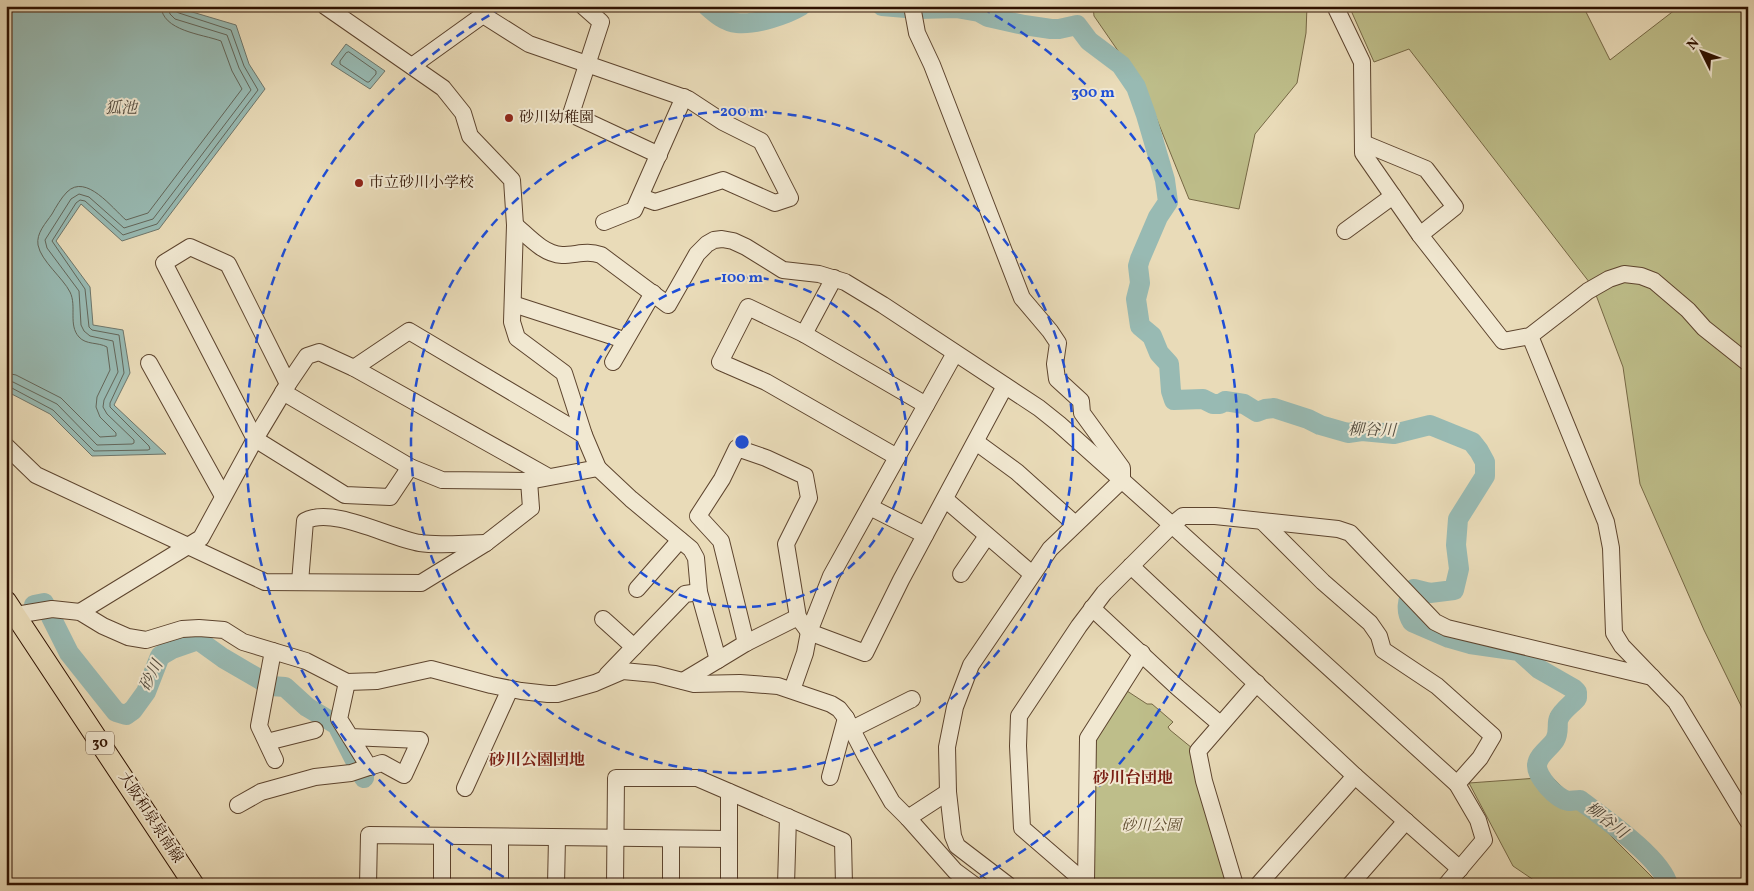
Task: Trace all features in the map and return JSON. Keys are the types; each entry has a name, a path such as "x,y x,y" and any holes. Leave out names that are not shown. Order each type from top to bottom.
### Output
{"main road":[{"name":"大阪和泉泉南線","path":"10,610 194,885"}],"street":[{"path":"325,6 443,88 463,113 470,136 512,180 515,225 512,322 517,338 564,373 584,435 598,468 631,499 691,549 696,558 699,592 718,660"},
{"path":"583,6 601,22 571,114 659,155"},
{"path":"1335,6 1362,62 1363,153 1420,235 1503,341 1530,336 1588,291 1609,279 1624,274 1641,276 1654,281 1688,310 1704,328 1748,363"},
{"path":"412,66 488,10 529,44 684,97 724,122 761,140 790,198 775,203 723,180 655,202 641,197"},
{"path":"913,12 917,33 932,65 1022,298 1058,343 1055,364 1057,379 1081,401 1082,413 1122,468 1122,480 1050,549 1032,574 971,665 955,706 948,748 948,792 953,836 957,846 1008,885"},
{"path":"604,222 634,210 684,97"},
{"path":"1363,143 1426,169 1455,207 1420,235"},
{"path":"1345,231 1393,196"},
{"path":"515,225 545,250 552,253 561,255 591,252 601,255 668,305 697,254 706,244 722,239 733,241 783,270 819,274 845,282 1038,408 1059,424 1122,480 1456,784 1478,820 1484,840 1446,885"},
{"path":"410,467 390,497 345,495 255,439 164,263 190,247 228,264 286,388 410,467 442,480 529,481 547,476 598,468"},
{"path":"804,334 834,278"},
{"path":"612,362 653,293"},
{"path":"513,304 624,340"},
{"path":"898,457 766,382 720,362 748,307 804,334 926,405"},
{"path":"354,368 409,331 584,435"},
{"path":"1530,336 1606,522 1612,548 1614,633 1622,646 1676,702 1748,821"},
{"path":"80,612 201,538 255,439 286,388 307,356 319,352 354,368 547,476"},
{"path":"792,690 810,632 831,576 955,353"},
{"path":"149,363 224,496"},
{"path":"746,643 721,541 698,516 722,479 737,448 766,458 805,476 809,498 786,544 798,617 810,632 865,653 900,580 1005,386"},
{"path":"976,442 1017,472 1075,524"},
{"path":"6,446 36,475 265,582 421,583 486,542 531,508 529,481"},
{"path":"945,499 1032,574"},
{"path":"870,507 925,535"},
{"path":"1087,883 1022,828 1018,746 1019,716 1104,593 1183,516 1215,516 1338,529 1350,533 1435,622 1447,628 1652,677"},
{"path":"300,582 304,522 313,517 326,517 346,521 420,543 486,542"},
{"path":"1263,522 1323,582 1370,623 1378,636 1383,650 1437,686 1493,736 1480,758 1456,784"},
{"path":"961,574 987,536"},
{"path":"637,589 680,540"},
{"path":"1130,566 1355,776 1460,869"},
{"path":"604,678 685,594 699,592"},
{"path":"1092,608 1220,724"},
{"path":"10,610 52,609 80,612 103,626 128,637 146,640 182,629 224,630 243,642 306,661 347,682 377,681 431,669 510,689 557,694 595,683 623,671 655,674 709,685 740,683 778,686 831,704 839,709 892,802 908,818 956,879 974,885"},
{"path":"683,681 746,643 798,617"},
{"path":"602,619 634,647"},
{"path":"273,651 259,726 275,760"},
{"path":"1087,883 1088,738 1142,653"},
{"path":"347,682 339,719 369,767"},
{"path":"1235,885 1204,781 1198,751 1257,684"},
{"path":"465,788 510,689"},
{"path":"830,777 849,724 912,699"},
{"path":"267,742 315,730"},
{"path":"238,805 261,792 315,778 351,773 382,763 404,775 420,740 350,737"},
{"path":"1258,885 1355,776"},
{"path":"615,885 616,778 697,778 843,841 844,885"},
{"path":"729,792 729,885"},
{"path":"908,818 948,792"},
{"path":"786,885 788,817"},
{"path":"1350,885 1406,821"},
{"path":"368,885 369,835 500,838 729,839"},
{"path":"442,836 442,885"},
{"path":"500,838 500,885"},
{"path":"556,885 557,838"},
{"path":"670,885 671,839"}],"green space":[{"path":"1093,6 1307,6 1306,33 1297,83 1255,134 1239,209 1189,199 1145,90 1094,16"},
{"path":"1349,6 1583,6 1610,60 1680,6 1748,6 1748,720 1704,630 1640,484 1623,367 1593,287 1409,49 1374,62"},
{"name":"砂川公園","path":"1124,689 1147,704 1152,704 1173,722 1168,727 1170,730 1192,748 1229,885 1098,885 1094,878 1094,733"},
{"path":"1552,777 1658,885 1541,885 1513,866 1469,783"}],"water":[{"name":"狐池","path":"6,6 172,6 236,25 249,64 265,89 159,229 122,241 81,204 56,241 90,287 93,325 123,330 130,373 114,405 166,454 92,456 50,414 6,391"},
{"path":"346,44 385,71 370,89 331,64"}],"waterway":[{"name":"柳谷川","path":"707,6 725,19 744,23 770,19 801,6"},
{"name":"柳谷川","path":"882,6 918,9 956,8 979,12 988,17 1024,25 1051,29 1077,25 1089,41 1121,65 1136,87 1165,180 1168,202 1158,217 1140,259 1138,266 1140,283 1136,299 1140,326 1152,336 1159,353 1169,364 1171,391 1174,400 1203,399 1213,404 1220,404 1225,401 1244,404 1257,412 1274,408 1348,433 1362,431 1394,434 1430,425 1472,442 1485,462 1485,476 1458,519 1456,545 1459,569 1454,590 1430,593 1414,589 1408,605 1408,614 1412,622 1449,638 1470,644 1519,651 1539,669 1577,692 1577,698 1560,715 1555,740 1538,761 1537,765 1540,775 1548,787 1558,796 1568,801 1580,800 1630,839 1655,863 1668,885"},
{"name":"砂川","path":"34,605 44,603 69,653 116,712 126,715 133,710 146,692 160,656 172,649 198,640 223,658 271,686 285,687 307,707 337,725 364,778"}],"place":[{"name":"砂川幼稚園","path":"509,118"},
{"name":"市立砂川小学校","path":"359,183"}],"district":[{"name":"砂川公園団地","path":"537,761"},
{"name":"砂川台団地","path":"1133,779"}]}
